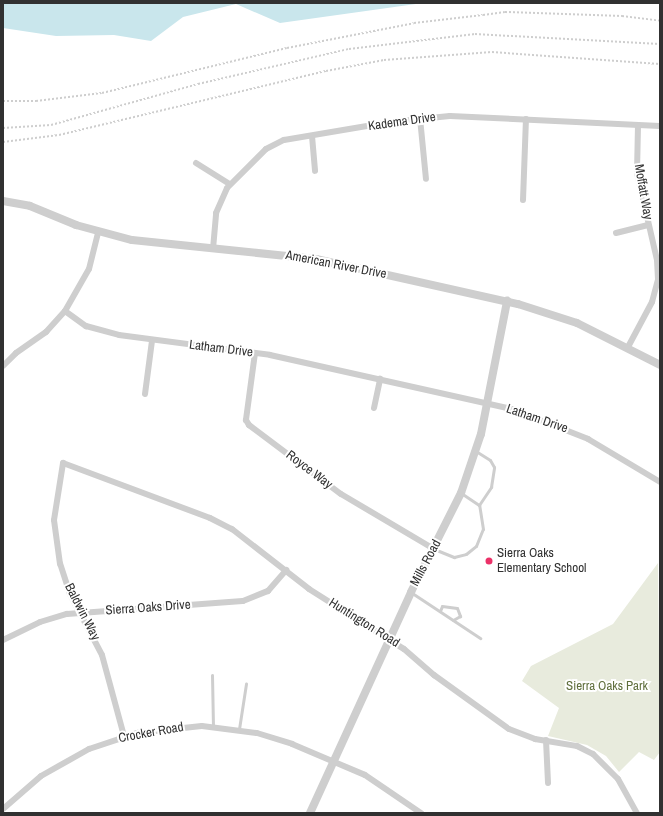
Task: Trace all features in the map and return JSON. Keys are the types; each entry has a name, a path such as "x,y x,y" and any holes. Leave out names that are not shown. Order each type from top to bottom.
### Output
{"street":[{"name":"Kadema Drive","path":"213,249 216,213 230,184 270,146 289,138 312,136 420,118 472,116 660,126"},
{"path":"420,118 426,179"},
{"path":"523,200 526,119"},
{"name":"Moffatt Way","path":"628,347 652,302 658,279 637,173 638,125"},
{"path":"312,136 315,171"},
{"path":"196,162 230,184"},
{"name":"American River Drive","path":"3,201 30,206 98,232 155,244 316,259 507,301 577,323 628,347 660,365"},
{"path":"616,233 648,225"},
{"path":"3,366 16,352 46,332 65,311 89,269 98,232"},
{"name":"Mills Road","path":"310,813 411,592 434,550 461,493 477,452 507,301"},
{"name":"Latham Drive","path":"65,311 97,330 152,341 255,353 380,379 487,404 563,428 603,447 660,482"},
{"path":"145,394 152,341"},
{"name":"Royce Way","path":"255,353 246,420 249,425 341,494 434,550"},
{"path":"374,408 380,379"},
{"name":"Huntington Road","path":"64,463 222,523 326,600 390,639 509,729 524,736 577,746 603,761 618,779 637,813"},
{"name":"Baldwin Way","path":"64,463 56,500 56,539 63,576 102,655 124,736"},
{"name":"Sierra Oaks Drive","path":"3,640 40,622 80,613 243,601 268,590 286,570"},
{"name":"Crocker Road","path":"3,809 56,766 89,749 124,736 165,728 213,727 239,729 275,738 333,761 381,784 421,813"},
{"path":"546,740 548,783"}],"lane":[{"path":"477,452 490,460 494,471 490,492 479,506"},
{"path":"434,550 454,557 466,554 476,546 483,529 479,506 461,493"},
{"path":"411,592 480,638"},
{"path":"440,611 442,606 456,608 460,616 453,620"},
{"path":"212,675 213,727"},
{"path":"239,729 246,684"}],"path":[{"path":"3,102 43,101 102,93 287,48 414,23 483,14 505,12 622,16 660,21"},
{"path":"3,128 51,124 198,84 349,48 475,34 660,44"},
{"path":"3,142 59,135 326,71 384,60 492,52 660,64"}],"green space":[{"name":"Sierra Oaks Park","path":"658,563 660,752 654,760 639,752 619,772 606,756 587,745 548,736 559,708 522,681 531,666 613,624"}],"water":[{"path":"3,3 423,3 280,23 236,4 183,17 151,41 114,35 56,36 3,28"}],"place":[{"name":"Sierra Oaks Elementary School","path":"489,561"}]}
